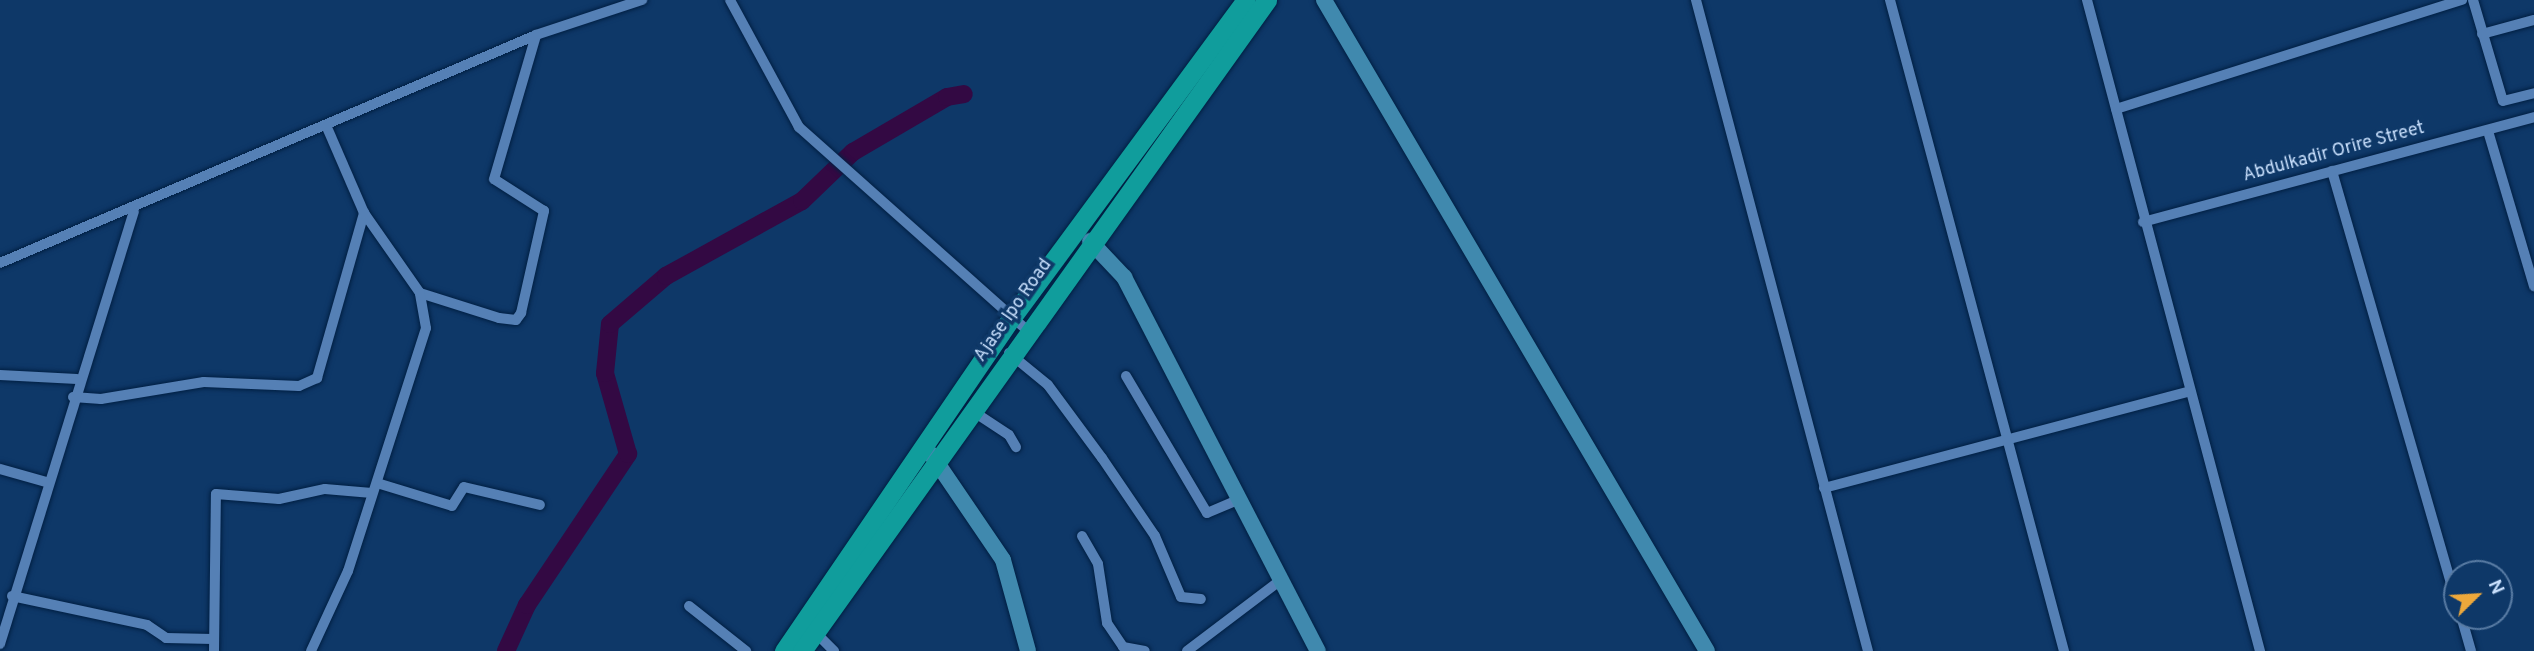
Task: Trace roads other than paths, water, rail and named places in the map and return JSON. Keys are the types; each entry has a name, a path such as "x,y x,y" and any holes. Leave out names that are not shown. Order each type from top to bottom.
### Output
{"highway":[{"name":"Ajase Ipo Road","path":"802,651 1019,323 1246,0"},
{"name":"Ajase Ipo Road","path":"784,651 929,459 971,410 1009,354 1019,323 1090,241 1267,0"}],"street":[{"path":"0,263 134,211 326,125 536,36 642,0"},
{"path":"730,0 799,127 846,173 1019,323"},
{"path":"1317,0 1695,651"},
{"path":"1324,0 1707,651"},
{"path":"1696,0 1868,651"},
{"path":"1890,0 2064,651"},
{"path":"2087,0 2143,222 2260,651"},
{"path":"2116,108 2462,0"},
{"path":"2473,0 2503,101 2534,93"},
{"path":"2482,34 2534,20"},
{"path":"420,293 499,318 516,320 521,313 544,211 494,179 536,36"},
{"name":"Abdulkadir Orire Street","path":"2143,222 2534,117"},
{"path":"311,651 348,571 426,328 420,293 364,213 326,125"},
{"path":"2488,131 2534,286"},
{"path":"2332,171 2445,560"},
{"path":"0,644 46,482 74,397 77,379 134,211"},
{"path":"74,397 101,399 204,382 299,386 317,379 364,213"},
{"path":"1090,241 1124,277 1237,500 1318,651"},
{"path":"1009,354 1048,385 1102,458 1156,537 1181,597 1202,599"},
{"path":"0,375 77,379"},
{"path":"1126,376 1207,513 1237,500"},
{"path":"1824,488 2190,391"},
{"path":"971,410 1003,430 1016,447"},
{"path":"929,459 981,540 1023,627 1028,651"},
{"path":"0,469 46,482"},
{"path":"12,596 147,625 166,638 213,645 216,494 279,499 325,489 374,488 452,506 464,487 540,505"},
{"path":"1082,536 1098,564 1107,623 1123,647 1145,651"},
{"path":"1187,651 1281,580"},
{"path":"689,606 746,651"},
{"path":"2465,630 2471,651"},
{"path":"815,632 834,651"}],"waterway":[{"path":"506,651 527,605 628,454 605,373 610,324 666,276 802,201 853,152 947,97 964,94"}]}
